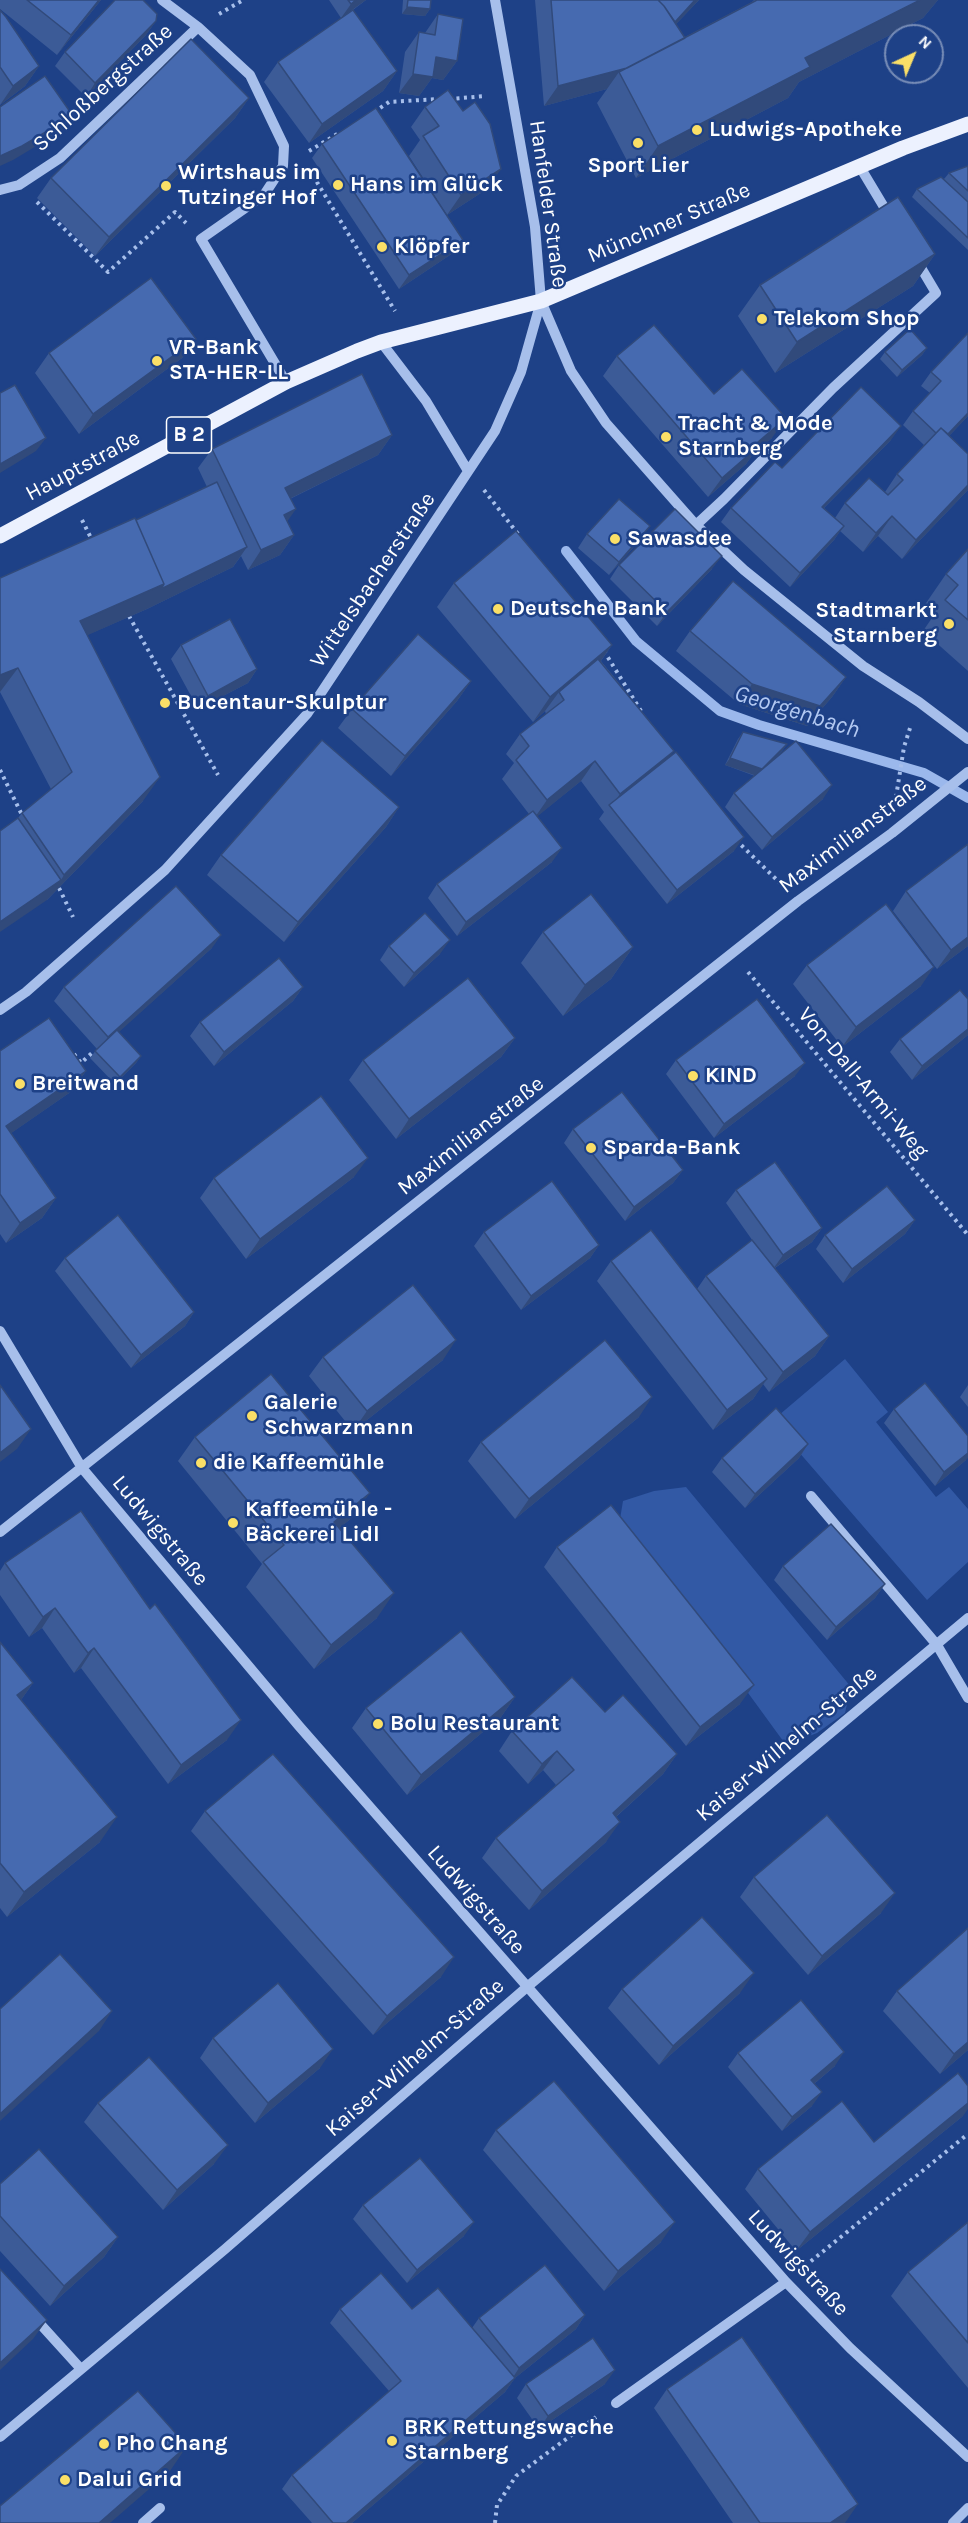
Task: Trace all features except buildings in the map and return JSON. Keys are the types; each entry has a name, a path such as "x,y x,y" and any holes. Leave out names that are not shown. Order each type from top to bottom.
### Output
{"main road":[{"name":"Münchner Straße","path":"381,342 542,301 968,124"},
{"name":"Hauptstraße","path":"0,536 286,382 381,342"}],"street":[{"path":"162,0 198,27 250,75 284,146 283,166 264,195 201,239 286,382"},
{"name":"Hanfelder Straße","path":"468,471 495,431 521,372 542,301 535,227 495,0"},
{"name":"Schloßbergstraße","path":"0,190 19,184 60,158 198,27"},
{"path":"860,167 895,225"},
{"path":"696,525 724,500 833,388 936,293 913,254"},
{"path":"542,301 571,371 606,423 696,525 744,570 863,666 919,702 968,739"},
{"path":"381,342 426,401 468,471"},
{"name":"Wittelsbacherstraße","path":"0,1010 26,992 165,870 307,714 468,471"},
{"name":"Maximilianstraße","path":"0,1532 798,901 892,833 968,773"},
{"name":"Ludwigstraße","path":"0,1331 82,1468 299,1726 786,2282 850,2348 968,2457"},
{"path":"811,1496 937,1645 968,1698"},
{"name":"Kaiser-Wilhelm-Straße","path":"0,2437 224,2250 527,1987 968,1618"},
{"path":"616,2403 786,2282"},
{"path":"22,2305 81,2369"},
{"path":"143,2523 160,2508"},
{"path":"954,2523 968,2508"}],"path":[{"path":"370,114 390,102 513,95"},
{"path":"283,166 340,132"},
{"path":"301,156 410,334"},
{"path":"19,184 108,272 175,212 201,239"},
{"path":"468,471 523,540"},
{"path":"129,616 231,798"},
{"path":"599,642 645,719"},
{"path":"897,788 904,747"},
{"path":"0,770 25,821"},
{"path":"734,838 798,901"},
{"path":"59,888 85,940"},
{"name":"Von-Dall-Armi-Weg","path":"732,953 968,1235"},
{"path":"67,1046 81,1063 92,1053 94,1055"},
{"path":"786,2282 968,2134"},
{"path":"495,2523 496,2505 516,2476 616,2403"}],"shaded area":[{"path":"845,1359 888,1412 876,1422 936,1497 949,1487 968,1509 968,1562 927,1600 772,1421"},
{"path":"686,1487 851,1687 845,1713 817,1733 786,1745 727,1664 617,1537 623,1501 654,1491"}],"waterway":[{"name":"Georgenbach","path":"566,551 636,641 720,711 759,725 924,773 968,798"}],"place":[{"name":"Ludwigs-Apotheke","path":"697,130"},
{"name":"Sport Lier","path":"638,143"},
{"name":"Hans im Glück","path":"338,185"},
{"name":"Wirtshaus im Tutzinger Hof","path":"166,186"},
{"name":"Klöpfer","path":"382,247"},
{"name":"Telekom Shop","path":"762,319"},
{"name":"VR-Bank STA-HER-LL","path":"157,361"},
{"name":"Tracht & Mode Starnberg","path":"666,437"},
{"name":"Sawasdee","path":"615,539"},
{"name":"Deutsche Bank","path":"498,609"},
{"name":"Stadtmarkt Starnberg","path":"949,624"},
{"name":"Bucentaur-Skulptur","path":"165,703"},
{"name":"KIND","path":"693,1076"},
{"name":"Breitwand","path":"20,1084"},
{"name":"Sparda-Bank","path":"591,1148"},
{"name":"Galerie Schwarzmann","path":"252,1416"},
{"name":"die Kaffeemühle","path":"201,1463"},
{"name":"Kaffeemühle - Bäckerei Lidl","path":"233,1523"},
{"name":"Bolu Restaurant","path":"378,1724"},
{"name":"BRK Rettungswache Starnberg","path":"392,2441"},
{"name":"Pho Chang","path":"104,2444"},
{"name":"Dalui Grid","path":"65,2480"}]}
